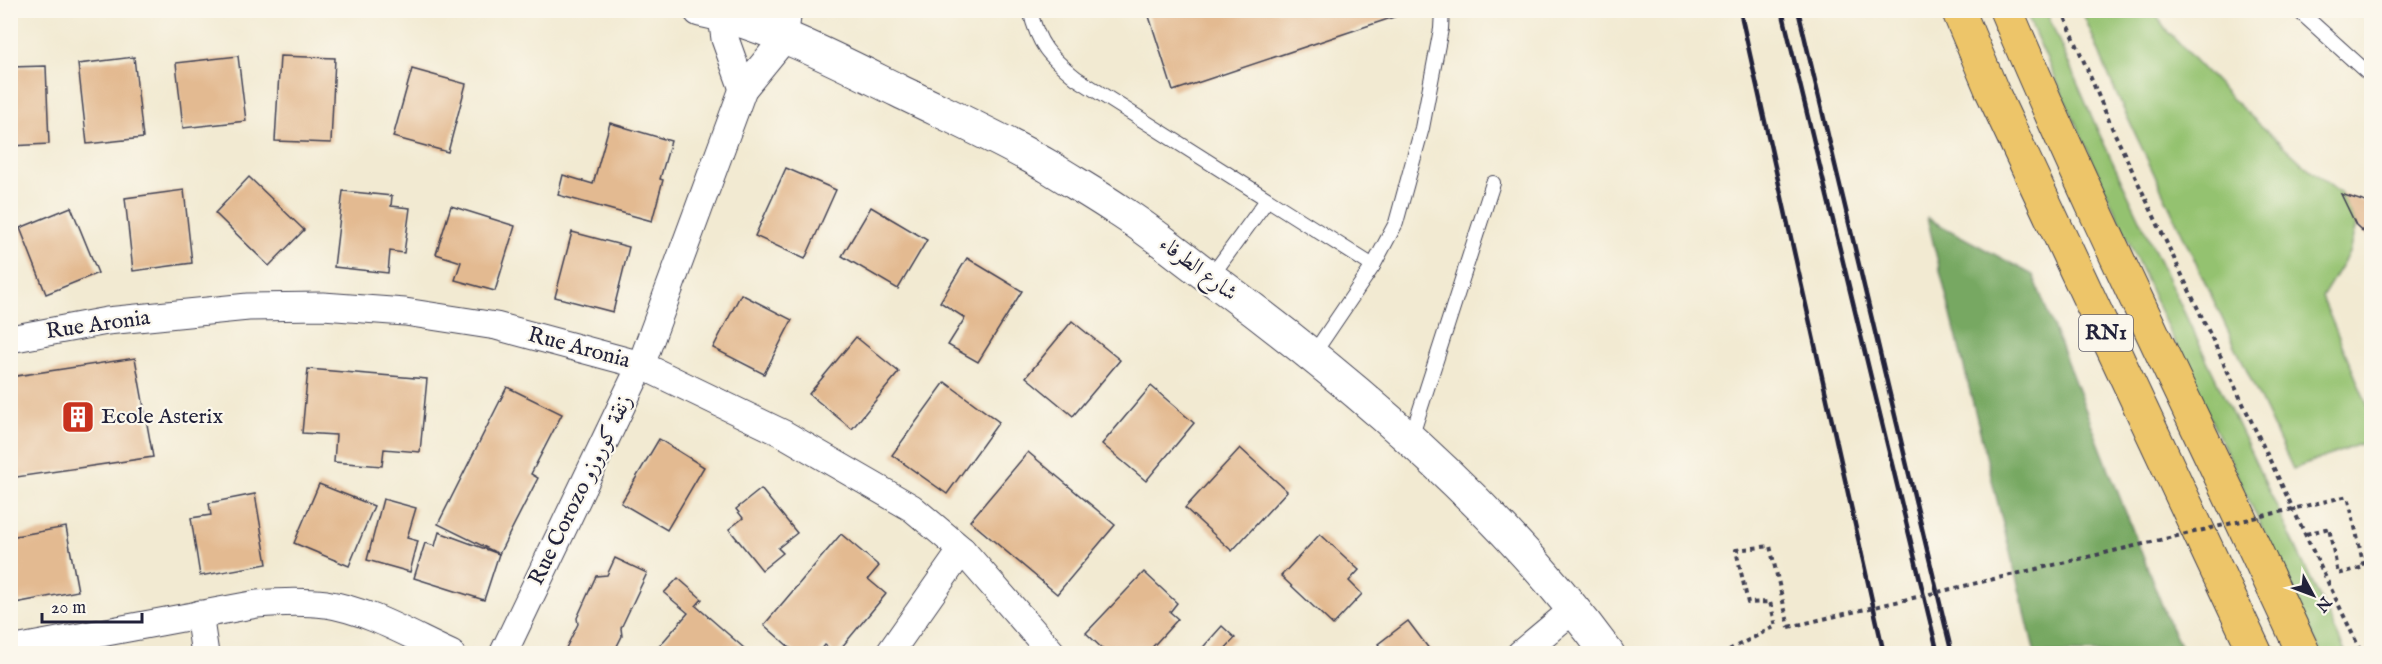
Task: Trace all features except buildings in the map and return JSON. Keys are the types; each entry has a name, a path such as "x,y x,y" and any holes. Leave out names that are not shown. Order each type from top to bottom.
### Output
{"highway":[{"name":"RN1","path":"1958,10 1992,91 2256,654"},
{"name":"RN1","path":"2006,10 2121,265 2304,654"}],"street":[{"name":"شارع الطرفاء","path":"714,12 786,25 850,67 1048,166 1120,211 1312,356 1357,392 1410,440 1459,486 1575,608 1608,654"},
{"path":"714,12 743,89"},
{"name":"Rue Corozo زنقة كوروزو","path":"503,654 641,365 743,89 786,25"},
{"name":"Rue Aronia","path":"10,339 107,321 248,307 323,306 405,312 496,326 641,365 784,434 912,508 962,550 1053,654"},
{"path":"889,654 962,550"},
{"path":"10,650 257,604 295,601 327,604 366,615 451,654"},
{"path":"1520,654 1575,608"},
{"path":"199,614 205,654"}],"lane":[{"path":"1030,10 1041,43 1054,60 1076,78 1373,266"},
{"path":"1312,356 1373,266 1396,223 1422,128 1441,29 1442,10"},
{"path":"2298,10 2372,77"},
{"path":"1410,440 1493,183"},
{"path":"1210,278 1267,200"}],"path":[{"path":"2062,10 2113,130 2362,654"},
{"path":"1721,654 1776,626 1770,602 1748,603 1736,550 1770,546 1789,627 2348,496 2364,567 2338,574 2328,528 2306,534"}],"green space":[{"path":"2025,11 2046,11 2098,131 2346,653 2321,653 2165,322"},
{"path":"2082,11 2153,11 2168,32 2231,98 2303,164 2341,194 2356,225 2349,253 2322,297 2371,414 2371,440 2293,469 2116,93"},
{"path":"1927,218 2033,275 2169,623 2184,653 2035,653"}],"railway":[{"path":"1740,10 1884,654"},
{"path":"1782,10 1938,654"},
{"path":"1798,10 1952,654"}],"place":[{"name":"Ecole Asterix","path":"78,417"}]}
